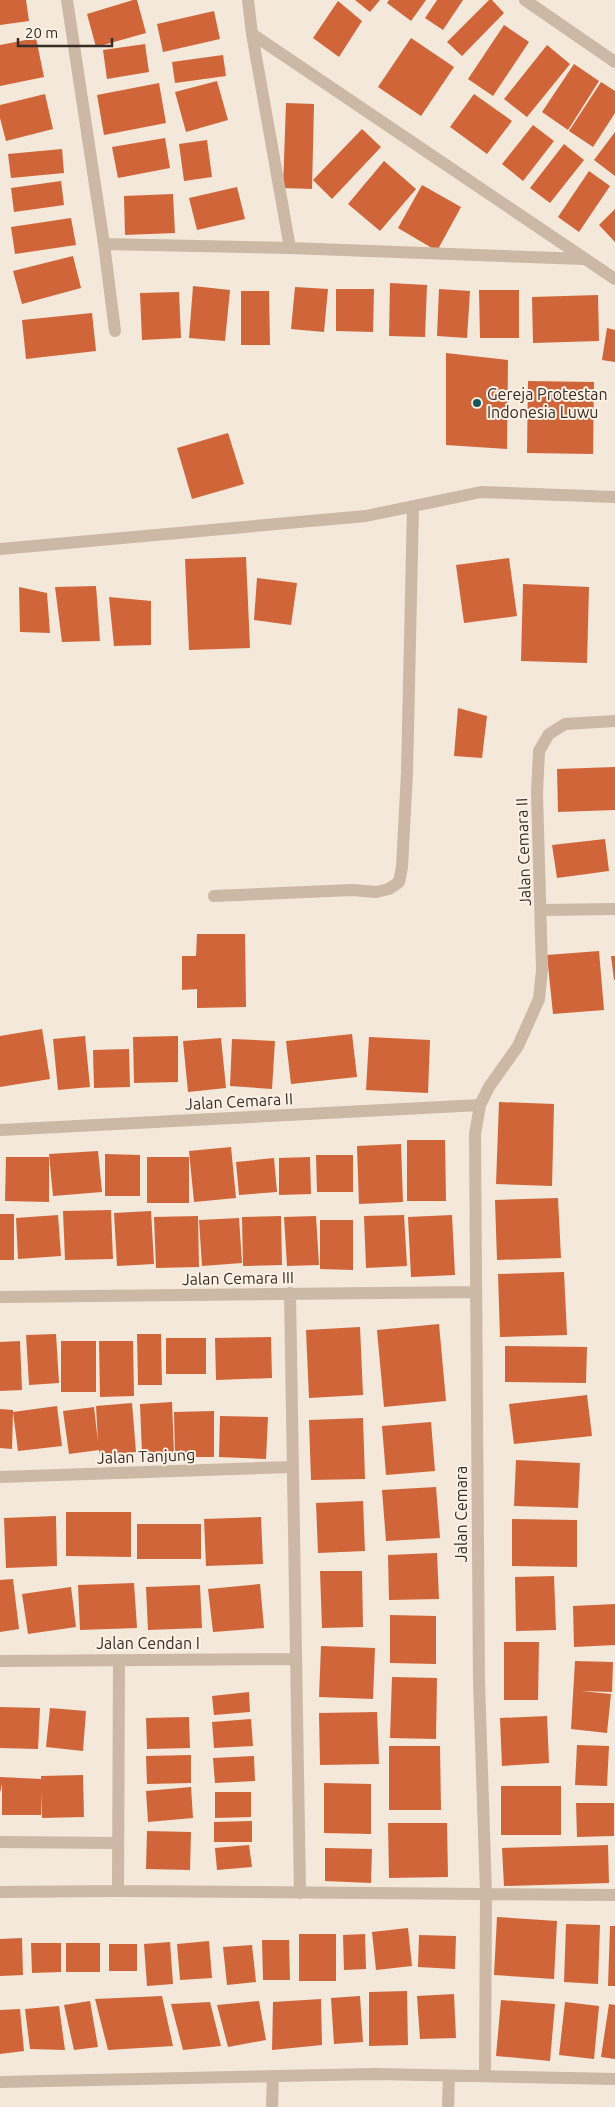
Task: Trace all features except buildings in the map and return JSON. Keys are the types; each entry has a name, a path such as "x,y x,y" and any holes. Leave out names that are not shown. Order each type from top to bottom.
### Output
{"street":[{"path":"66,0 104,244 115,331"},
{"path":"248,0 252,34 290,248"},
{"path":"525,0 615,62"},
{"path":"252,34 615,279"},
{"path":"104,244 290,248 584,259"},
{"path":"0,549 366,516 481,492 615,497"},
{"path":"214,896 352,890 376,892 389,889 399,882 402,867 407,773 413,507"},
{"name":"Jalan Cemara II","path":"475,1134 480,1105 518,1046 539,999 542,970 537,793 538,751 549,734 564,724 610,721"},
{"path":"541,910 615,909"},
{"name":"Jalan Cemara II","path":"0,1130 480,1105"},
{"name":"Jalan Cemara","path":"475,1134 479,1682 486,1893 486,2076"},
{"name":"Jalan Cemara III","path":"0,1297 476,1292"},
{"path":"290,1293 300,1893"},
{"name":"Jalan Tanjung","path":"0,1477 292,1467"},
{"name":"Jalan Cendan I","path":"0,1661 296,1659"},
{"path":"118,1891 119,1660"},
{"path":"0,1842 117,1843"},
{"path":"0,1892 118,1891 615,1895"},
{"path":"0,2082 375,2074 615,2079"},
{"path":"448,2076 448,2107"},
{"path":"272,2107 273,2077"}],"place":[{"name":"Gereja Protestan Indonesia Luwu","path":"477,403"}]}
